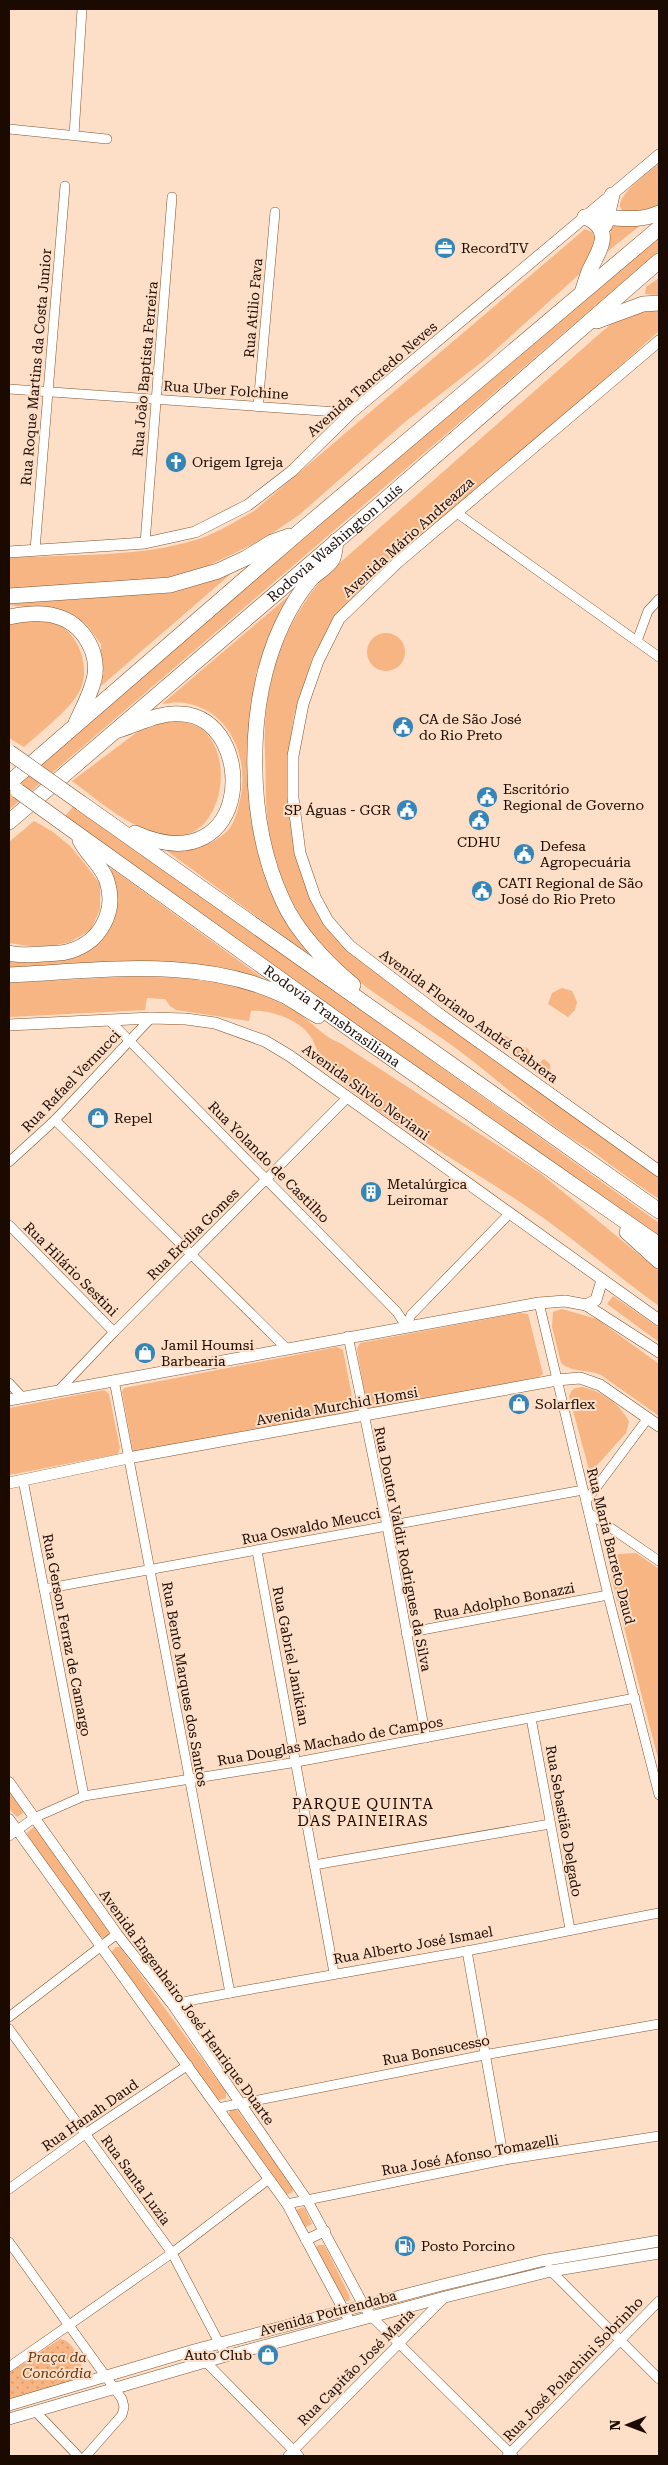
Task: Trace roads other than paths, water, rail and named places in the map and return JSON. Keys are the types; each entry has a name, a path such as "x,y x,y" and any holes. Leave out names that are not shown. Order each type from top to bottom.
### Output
{"highway":[{"path":"582,293 602,246 606,216 612,195"},
{"path":"585,217 606,216 635,220 646,219 659,213"},
{"path":"585,217 599,227 603,238"},
{"path":"9,784 298,533 659,228"},
{"name":"Rodovia Washington Luís","path":"9,822 659,261"},
{"path":"584,327 620,311 643,304 659,303"},
{"path":"9,596 170,585 218,570 246,558 272,542 298,533"},
{"path":"336,541 332,559 310,580 282,624 266,668 257,708 257,799 262,837 283,902 302,933 346,980 370,1000 383,1016"},
{"path":"9,617 55,615 69,621 82,632 91,646 96,661 94,682 74,726"},
{"path":"114,731 166,714 183,714 210,724 220,734 231,760 229,807 222,823 213,832 198,841 183,844 167,844 118,828"},
{"name":"Rodovia Transbrasiliana","path":"9,752 659,1211"},
{"name":"Rodovia Transbrasiliana","path":"9,784 361,1037 659,1245"},
{"path":"9,953 29,955 69,952 86,944 100,932 108,916 110,899 107,880 83,848 77,834"},
{"path":"9,976 146,969 215,974 285,996 338,1028 361,1037"},
{"path":"620,1218 628,1233 659,1261"}],"main road":[{"name":"Avenida Tancredo Neves","path":"9,552 144,543 195,532 248,505 292,471 351,413 659,155"},
{"name":"Avenida Mário Andreazza","path":"300,853 293,798 293,756 303,704 318,660 339,620 391,569 659,341"},
{"name":"Avenida Floriano André Cabrera","path":"300,853 315,897 328,921 350,946 438,1013 659,1171"},
{"name":"Avenida Sílvio Neviani","path":"9,1025 151,1018 215,1023 264,1041 290,1056 659,1320"},
{"path":"586,1305 596,1300 602,1280"},
{"path":"9,1400 348,1336 539,1303 565,1301 586,1305 659,1352"},
{"name":"Avenida Murchid Homsi","path":"9,1483 128,1458 557,1380 580,1378 600,1385 659,1426"},
{"name":"Avenida Potirendaba","path":"9,2405 194,2350 442,2285 542,2261 659,2241"},
{"name":"Avenida Potirendaba","path":"9,2419 204,2362 445,2297 551,2271 659,2253"},
{"path":"442,2285 445,2297"}],"street":[{"path":"74,135 82,9"},
{"path":"9,129 107,139"},
{"name":"Rua Roque Martins da Costa Junior","path":"35,550 65,186"},
{"name":"Rua João Baptista Ferreira","path":"144,543 172,197"},
{"name":"Rua Atilio Fava","path":"258,406 275,212"},
{"name":"Rua Uber Folchine","path":"9,389 351,413"},
{"path":"457,513 659,657"},
{"path":"637,641 648,611 659,599"},
{"name":"Rua Rafael Vernucci","path":"9,1162 55,1120 151,1018"},
{"name":"Rua Yolando de Castilho","path":"109,1020 397,1312 406,1326"},
{"name":"Rua Ercília Gomes","path":"59,1390 114,1332 347,1098"},
{"path":"55,1120 286,1348"},
{"path":"406,1326 411,1315 509,1214"},
{"name":"Rua Hilário Sestini","path":"9,1226 114,1332"},
{"name":"Rua Maria Barreto Daud","path":"539,1303 588,1514 659,1795"},
{"name":"Rua Doutor Valdir Rodrigues da Silva","path":"348,1336 387,1526 426,1738"},
{"name":"Rua Bento Marques dos Santos","path":"114,1380 188,1780 230,1993"},
{"path":"9,1383 22,1398"},
{"path":"586,1501 648,1418"},
{"name":"Rua Gerson Ferraz de Camargo","path":"23,1480 84,1796"},
{"name":"Rua Oswaldo Meucci","path":"44,1589 583,1490"},
{"path":"588,1514 659,1561"},
{"name":"Rua Gabriel Janikian","path":"257,1551 334,1973"},
{"name":"Rua Adolpho Bonazzi","path":"406,1633 608,1595"},
{"name":"Rua Douglas Machado de Campos","path":"13,1833 34,1818 84,1796 297,1762 635,1698"},
{"name":"Rua Sebastião Delgado","path":"531,1718 570,1929"},
{"name":"Avenida Engenheiro José Henrique Duarte","path":"9,1782 117,1934 172,2004 307,2200 364,2306 372,2317"},
{"path":"9,1819 13,1833 188,2065 287,2204 350,2322"},
{"path":"314,1865 550,1824"},
{"name":"Rua Alberto José Ismael","path":"172,2004 334,1973 467,1951 570,1929 659,1913"},
{"path":"9,2017 117,1934"},
{"path":"467,1951 504,2160"},
{"name":"Rua Bonsucesso","path":"218,2108 484,2055 659,2024"},
{"name":"Rua Santa Luzia","path":"9,2029 172,2253 226,2356"},
{"name":"Rua Hanah Daud","path":"9,2189 85,2134 188,2065"},
{"name":"Rua José Afonso Tomazelli","path":"287,2204 504,2160 659,2136"},
{"path":"9,2367 172,2253 269,2179"},
{"path":"306,2240 325,2231"},
{"path":"9,2242 122,2399 124,2407 122,2415 86,2456"},
{"path":"542,2261 659,2379"},
{"name":"Rua Capitão José Maria","path":"293,2454 445,2297"},
{"name":"Rua José Polachini Sobrinho","path":"510,2455 659,2302"},
{"path":"372,2317 510,2455"},
{"path":"194,2350 293,2454"},
{"path":"35,2411 78,2456"}],"place":[{"name":"RecordTV","path":"445,248"},
{"name":"Origem Igreja","path":"176,462"},
{"name":"CA de São José do Rio Preto","path":"403,727"},
{"name":"Escritório Regional de Governo","path":"487,797"},
{"name":"SP Águas - GGR","path":"407,810"},
{"name":"CDHU","path":"479,820"},
{"name":"Defesa Agropecuária","path":"524,854"},
{"name":"CATI Regional de São José do Rio Preto","path":"482,891"},
{"name":"Repel","path":"98,1118"},
{"name":"Metalúrgica Leiromar","path":"371,1192"},
{"name":"Jamil Houmsi Barbearia","path":"145,1353"},
{"name":"Solarflex","path":"519,1404"},
{"name":"Posto Porcino","path":"405,2246"},
{"name":"Auto Club","path":"268,2355"}],"district":[{"name":"PARQUE QUINTA DAS PAINEIRAS","path":"363,1812"}],"park label":[{"name":"Praça da Concórdia","path":"57,2366"}]}
